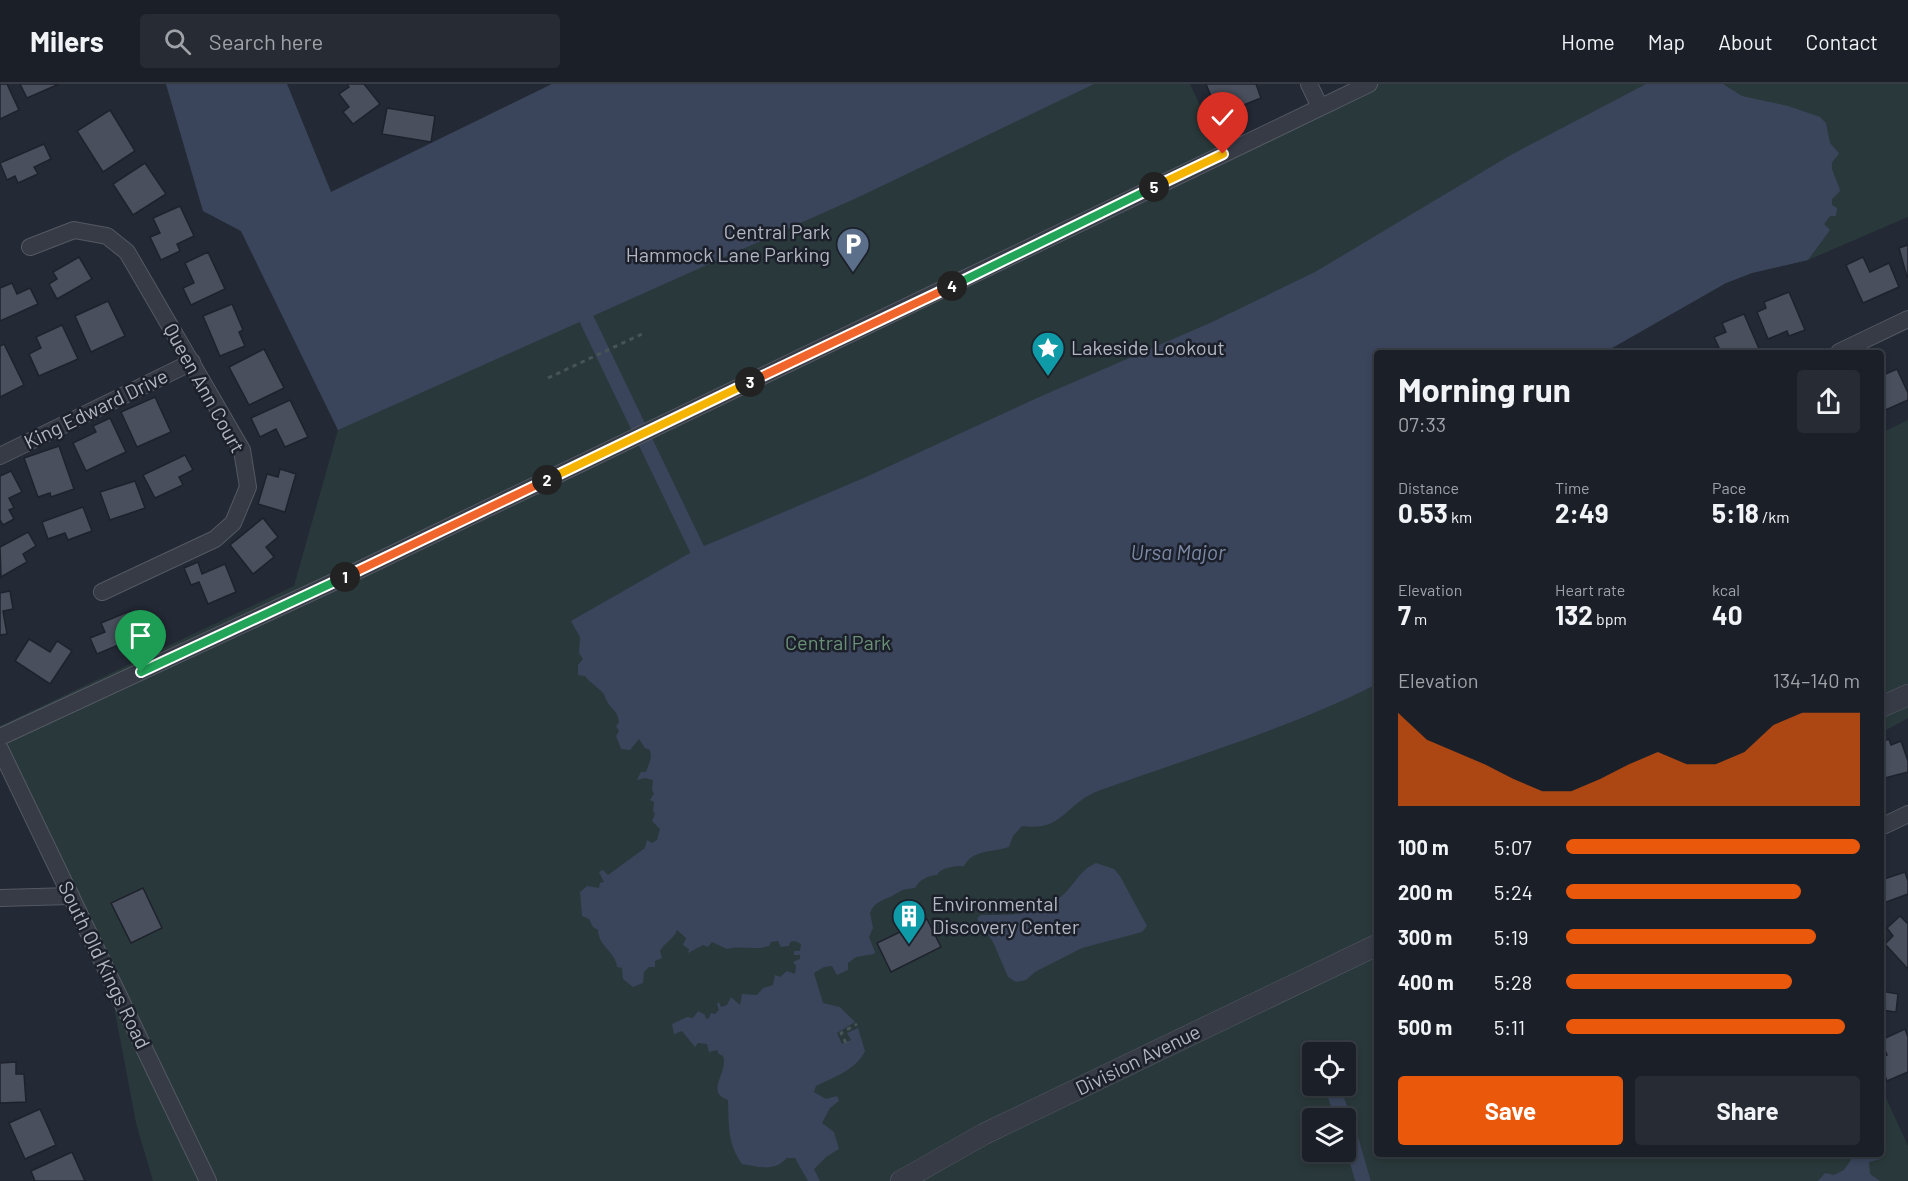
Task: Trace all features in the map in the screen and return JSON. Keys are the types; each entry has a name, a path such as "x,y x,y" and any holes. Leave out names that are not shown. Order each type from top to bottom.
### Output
{"street":[{"path":"1309,84 1320,107"},
{"path":"0,737 353,573 780,367 883,320 1369,84"},
{"name":"Queen Ann Court","path":"30,247 74,230 107,236 127,252 242,450 248,487 233,523 215,538 102,592"},
{"path":"1843,350 1908,319"},
{"name":"King Edward Drive","path":"0,456 192,362"},
{"path":"1884,706 1908,695"},
{"name":"South Old Kings Road","path":"0,749 208,1181"},
{"path":"1884,826 1908,814"},
{"path":"0,898 71,896"},
{"name":"Division Avenue","path":"901,1181 994,1130 1374,946"}],"path":[{"path":"548,378 642,334"},
{"path":"846,1043 841,1034 857,1024"}],"green space":[{"name":"Central Park","path":"166,84 287,84 331,192 552,84 1190,84 1223,154 1370,84 1908,84 1908,217 1808,260 1752,273 1726,283 1609,350 1374,350 1374,1157 1884,1157 1884,1094 1908,1146 1908,1181 208,1181 0,749 0,726 294,586 338,430 241,231 203,211"},
{"path":"1908,420 1908,696 1884,707 1884,432"},
{"path":"1908,704 1908,718 1884,731 1884,715"},
{"path":"113,1001 199,1181 153,1181 136,1123"}],"water":[{"path":"166,84 287,84 331,192 552,84 1094,84 861,196 338,430 241,231 203,211"},
{"name":"Ursa Major","path":"1646,84 1723,84 1742,96 1788,106 1820,117 1826,123 1830,143 1839,153 1832,167 1840,191 1832,199 1832,205 1837,208 1836,216 1830,216 1824,224 1830,230 1808,260 1752,273 1726,283 1609,350 1374,350 1374,685 1274,729 1098,791 1078,802 1056,821 1036,827 1022,826 1013,836 1009,847 979,854 964,866 945,869 937,875 924,879 915,888 902,890 877,904 870,913 873,928 869,937 874,954 856,957 848,963 848,970 837,975 832,966 824,967 814,973 823,1003 840,1007 855,1022 837,1033 842,1044 851,1040 847,1033 858,1028 865,1051 850,1068 816,1086 814,1092 826,1099 837,1096 839,1101 830,1108 822,1123 834,1132 839,1149 826,1157 814,1169 820,1181 808,1181 795,1158 787,1158 772,1167 742,1164 731,1141 728,1100 721,1097 717,1087 723,1069 723,1056 717,1050 709,1052 707,1044 698,1043 695,1047 682,1031 674,1034 672,1024 687,1017 693,1018 698,1011 705,1015 706,1019 709,1018 711,1013 715,1014 719,1010 717,1004 719,1002 721,1007 727,1005 731,997 740,1005 742,994 757,995 763,988 773,985 775,975 780,977 787,971 795,974 796,966 793,962 800,959 800,955 794,955 794,951 800,951 801,944 795,941 790,942 789,946 781,947 778,941 771,942 769,946 764,947 727,949 712,942 708,947 703,945 688,953 689,949 683,945 686,938 677,930 660,951 662,958 655,961 655,967 649,967 644,972 643,983 633,987 623,979 622,968 617,967 614,957 601,940 598,930 593,927 589,919 582,916 580,892 587,886 599,888 600,883 604,882 599,872 603,870 608,875 645,848 647,840 652,843 657,840 660,829 652,821 655,814 654,802 650,800 654,794 653,780 645,778 637,780 641,772 646,772 651,758 650,750 645,748 639,739 630,750 621,749 616,736 619,731 616,726 619,722 616,712 601,691 585,676 578,675 578,665 583,659 579,653 580,637 571,621 697,549 866,477 1037,398 1210,323 1315,272 1509,156"},
{"path":"1096,863 1114,869 1120,876 1147,926 1142,932 1082,948 1035,972 1026,980 1016,982 1008,977 993,942 977,918 981,915 1024,913 1044,907 1063,895 1082,873"},
{"path":"1853,1157 1880,1157 1881,1159 1869,1162 1870,1174 1880,1181 1818,1181 1825,1173 1834,1175 1844,1170"}],"building":[{"path":"0,84 7,84 19,110 0,119"},
{"path":"20,84 59,84 27,98"},
{"path":"347,84 364,84 380,104 353,124 343,112 349,107 339,94 349,87"},
{"path":"1206,84 1256,84 1261,98 1236,108 1232,98 1215,106"},
{"path":"387,108 435,116 431,142 382,134"},
{"path":"110,110 135,151 103,172 77,131"},
{"path":"44,144 51,159 34,167 38,174 18,183 15,176 7,180 0,163"},
{"path":"145,163 166,194 133,215 113,184"},
{"path":"180,206 194,236 177,244 180,251 161,260 150,237 160,233 153,218"},
{"path":"1908,245 1908,276 1907,277 1899,248"},
{"path":"208,252 225,289 191,305 183,288 194,283 185,263"},
{"path":"79,257 92,279 57,299 49,284 57,279 53,272"},
{"path":"1863,257 1870,272 1889,263 1899,287 1863,303 1846,265"},
{"path":"12,283 17,294 30,288 38,304 0,321 0,288"},
{"path":"1789,292 1805,330 1789,336 1787,331 1768,339 1757,312 1766,308 1764,302"},
{"path":"108,301 125,336 91,352 75,316"},
{"path":"232,304 243,330 239,332 245,346 220,356 203,316"},
{"path":"1744,314 1760,350 1720,350 1714,337 1726,332 1722,323"},
{"path":"62,325 78,359 39,376 29,354 41,348 36,337"},
{"path":"4,344 24,385 0,397 0,346"},
{"path":"264,349 284,388 249,405 229,367"},
{"path":"1897,369 1908,393 1908,400 1884,411 1884,375"},
{"path":"155,397 171,432 137,447 121,412"},
{"path":"290,400 308,437 285,447 276,429 260,437 251,418"},
{"path":"110,418 126,452 86,471 73,443 96,432 93,426"},
{"path":"59,446 74,489 51,497 50,493 38,497 24,458"},
{"path":"185,455 193,470 179,477 183,485 155,498 143,475"},
{"path":"280,469 296,474 285,512 258,504 267,474 278,477"},
{"path":"11,471 22,492 9,498 14,508 9,510 14,519 3,525 0,520 0,476"},
{"path":"135,481 145,508 110,520 100,492"},
{"path":"83,507 92,531 68,540 65,533 48,539 42,522"},
{"path":"263,518 278,537 266,547 274,557 253,574 230,545"},
{"path":"28,532 36,546 23,554 27,562 1,577 0,547"},
{"path":"198,562 202,574 225,564 236,592 208,604 199,582 191,585 184,568"},
{"path":"10,591 13,609 3,611 7,634 0,635 0,593"},
{"path":"130,611 140,636 97,654 90,638 105,632 101,623"},
{"path":"29,639 50,652 57,641 72,651 50,684 15,661"},
{"path":"1889,739 1891,745 1901,741 1908,761 1908,772 1884,778 1884,741"},
{"path":"1905,872 1908,894 1884,903 1884,879"},
{"path":"143,888 162,928 131,943 111,903"},
{"path":"1900,916 1908,924 1908,969 1885,944 1893,936 1887,928"},
{"name":"Environmental Discovery Center","path":"927,919 941,947 891,972 877,943"},
{"path":"1884,992 1898,994 1896,1012 1884,1010"},
{"path":"1905,1029 1908,1037 1908,1072 1887,1081 1884,1074 1884,1056 1887,1055 1884,1039"},
{"path":"16,1062 16,1074 24,1074 26,1102 0,1103 0,1063"},
{"path":"40,1109 56,1145 25,1159 9,1123"},
{"path":"72,1152 85,1181 35,1181 31,1171"}],"waterway":[{"path":"587,320 697,549"},
{"path":"1336,1098 1340,1108"},
{"path":"1356,1157 1363,1181"}],"place":[{"name":"Central Park Hammock Lane Parking","path":"853,273"},
{"name":"Lakeside Lookout","path":"1048,377"},
{"name":"Environmental Discovery Center","path":"909,945"}],"route":[{"path":"141,672 883,320 1223,154"}]}
